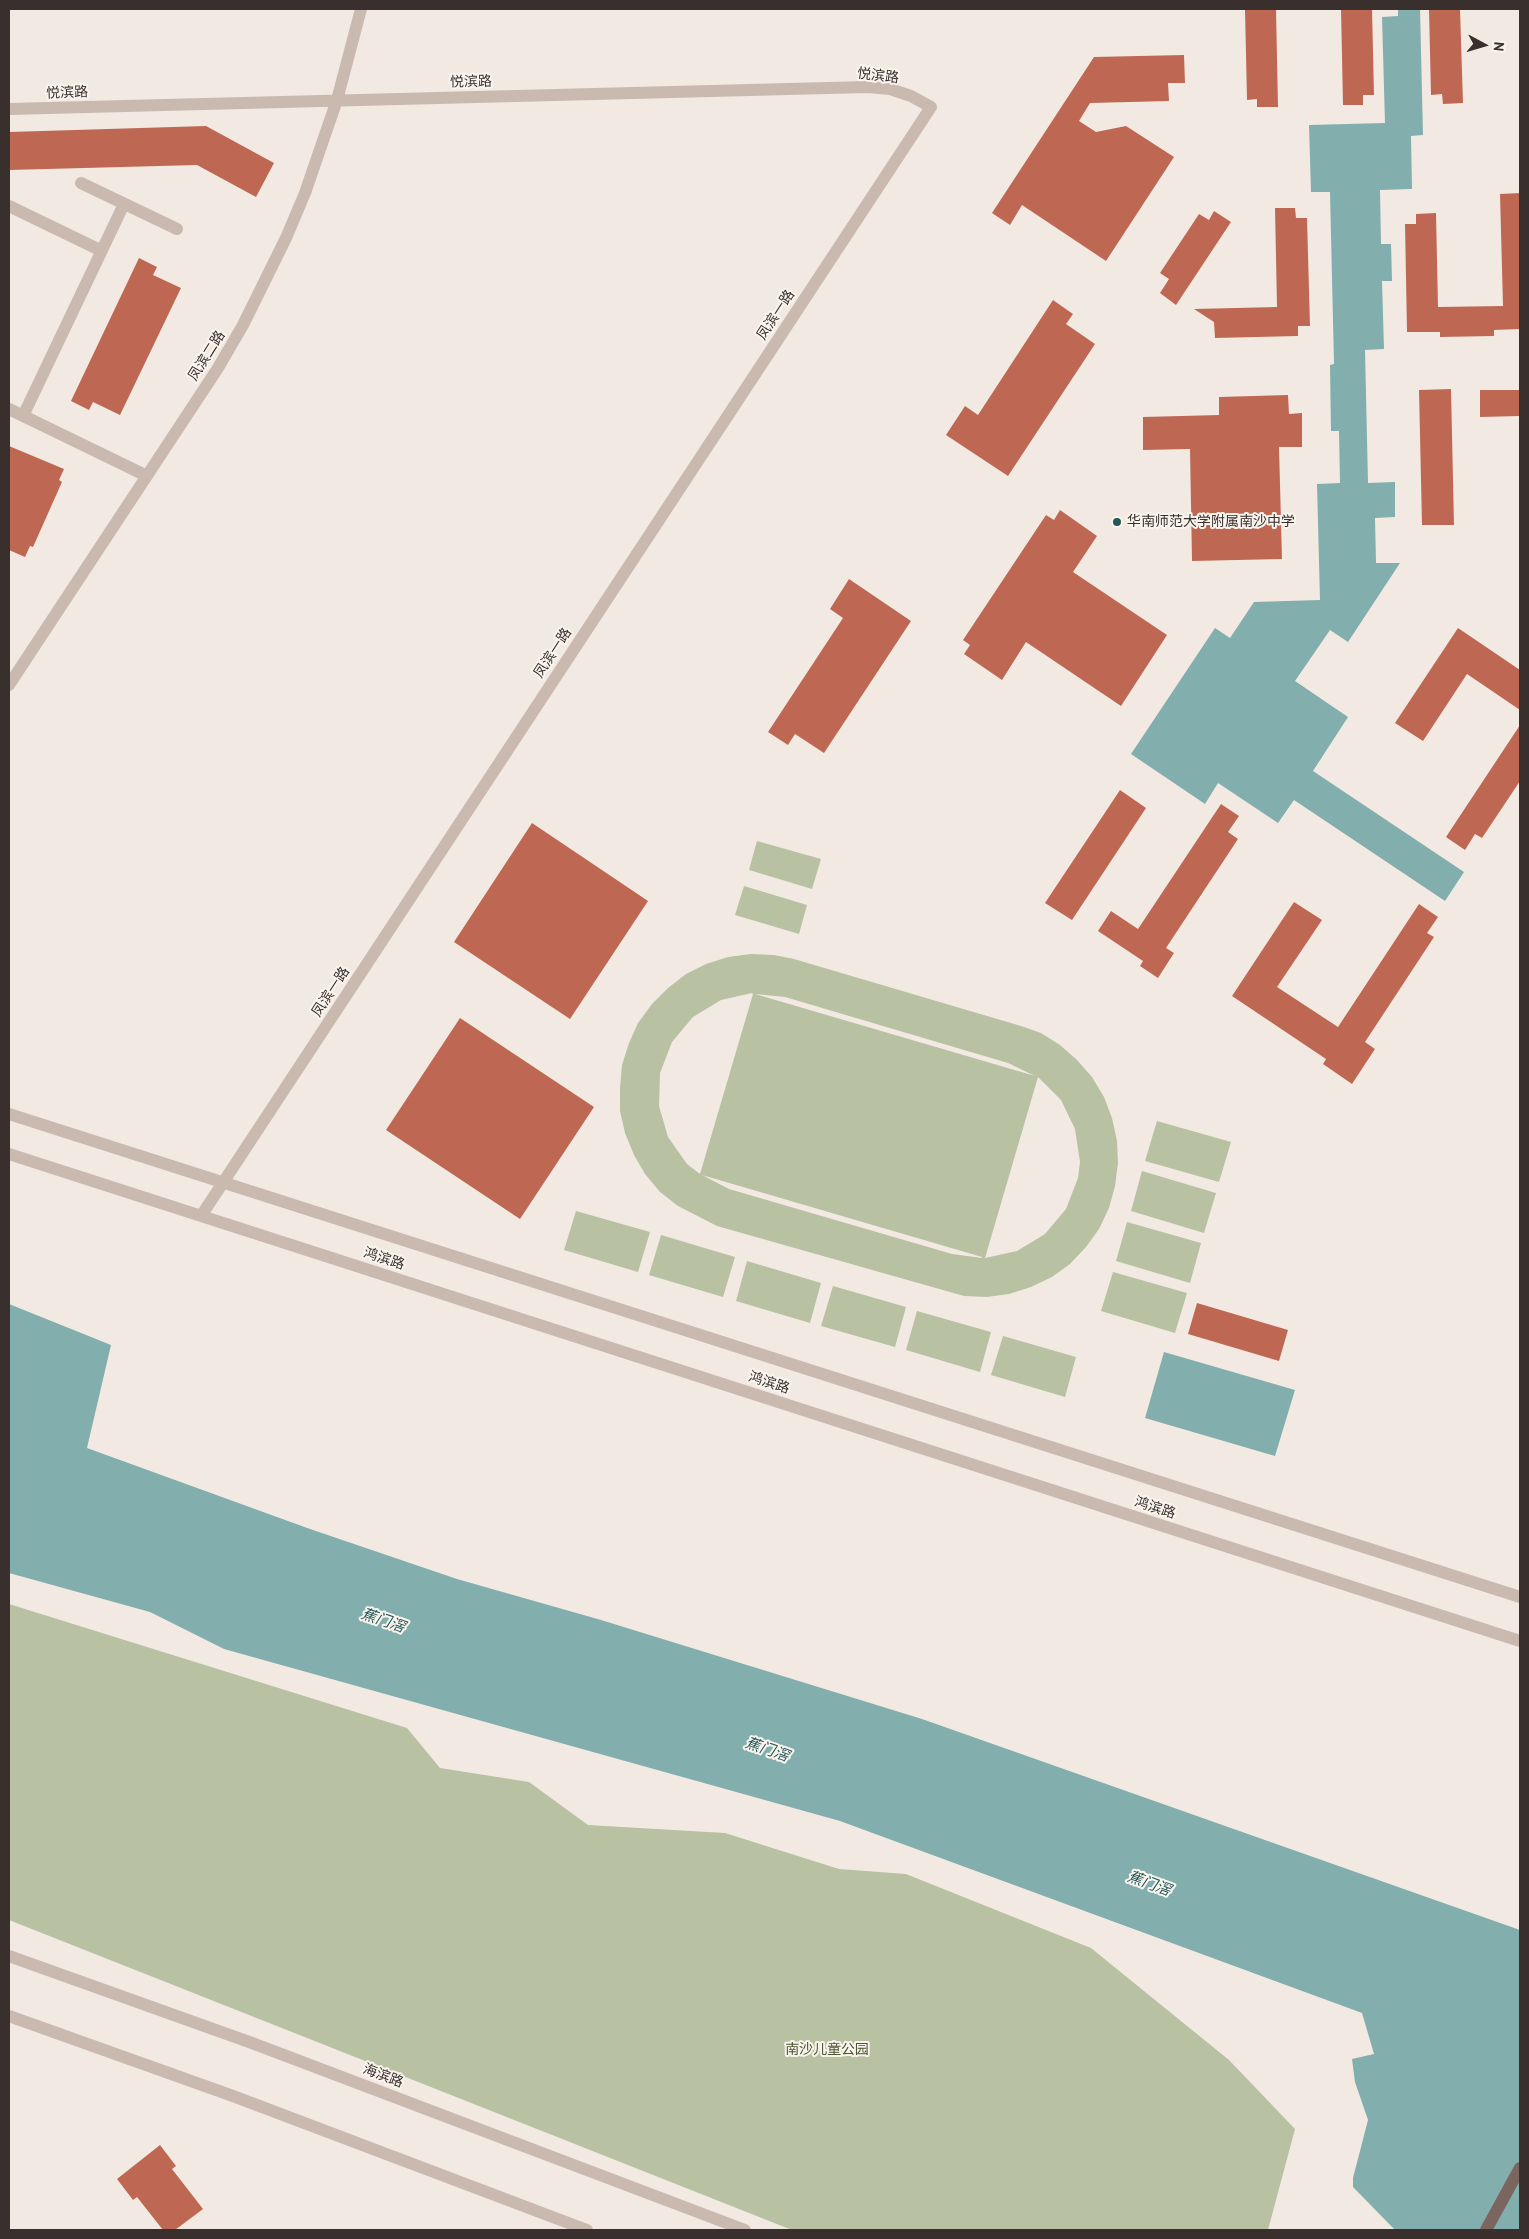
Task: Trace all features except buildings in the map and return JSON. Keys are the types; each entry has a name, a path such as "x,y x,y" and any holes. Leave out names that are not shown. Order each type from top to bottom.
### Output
{"main road":[{"path":"1486,2230 1520,2168"}],"street":[{"name":"凤滨二路","path":"9,685 218,368 265,282 305,193 337,100 361,9"},
{"name":"悦滨路","path":"9,109 867,87 890,89 911,96 931,107"},
{"name":"凤滨一路","path":"201,1216 931,107"},
{"path":"81,183 177,229"},
{"path":"22,416 124,204"},
{"path":"9,206 102,251"},
{"path":"9,409 146,476"},
{"name":"鸿滨路","path":"9,1114 1520,1597"},
{"name":"鸿滨路","path":"9,1154 1520,1641"},
{"name":"海滨路","path":"9,1956 252,2042 745,2230"},
{"path":"9,2016 233,2096 587,2230"}],"green space":[{"path":"757,841 821,859 812,889 749,870"},
{"path":"744,886 807,905 799,934 735,915"},
{"path":"751,954 774,955 794,959 1021,1026 1041,1033 1060,1045 1092,1077 1104,1097 1112,1118 1117,1141 1118,1163 1115,1186 1109,1208 1099,1229 1086,1247 1070,1264 1052,1277 1031,1287 1009,1294 987,1297 964,1296 717,1226 678,1206 660,1192 645,1174 634,1155 625,1133 620,1111 622,1065 638,1023 652,1004 686,974 706,964 728,957","holes":["753,994 700,1174 687,1164 668,1137 659,1106 660,1073 672,1042 693,1017 721,1000","755,994 785,997 1008,1063 1035,1076","1038,1077 1061,1100 1075,1129 1080,1162 1078,1178 1066,1209 1045,1234 1017,1251 985,1258","702,1175 982,1258 952,1254 729,1189"]},
{"path":"1157,1121 1231,1142 1219,1182 1145,1161"},
{"path":"1142,1171 1216,1193 1204,1233 1131,1211"},
{"path":"576,1211 650,1232 638,1272 564,1250"},
{"path":"1127,1222 1201,1243 1190,1283 1116,1261"},
{"path":"661,1235 735,1257 723,1297 649,1275"},
{"path":"747,1261 821,1283 810,1323 736,1301"},
{"path":"1113,1272 1187,1293 1175,1333 1101,1311"},
{"path":"833,1286 906,1307 895,1347 821,1326"},
{"path":"917,1311 991,1332 980,1372 906,1350"},
{"path":"1003,1336 1076,1357 1065,1397 991,1375"},
{"name":"南沙儿童公园","path":"9,1604 407,1728 440,1768 529,1782 588,1825 725,1833 839,1869 906,1874 1091,1948 1229,2060 1295,2129 1268,2230 792,2230 9,1920"}],"water":[{"path":"1398,9 1420,9 1423,135 1411,136 1412,189 1380,190 1381,244 1391,244 1392,281 1382,281 1384,349 1365,350 1368,483 1395,482 1395,517 1375,518 1376,563 1400,563 1348,642 1330,630 1295,681 1348,717 1313,771 1464,872 1445,901 1294,800 1278,823 1218,783 1205,804 1131,754 1215,628 1230,638 1254,602 1320,600 1317,484 1340,483 1339,431 1331,431 1330,365 1334,364 1330,192 1311,192 1309,125 1385,123 1382,17 1398,16"},
{"name":"蕉门滘","path":"9,1304 111,1345 87,1448 310,1529 457,1579 601,1620 922,1719 1520,1930 1520,2230 1395,2230 1353,2187 1353,2178 1368,2120 1355,2082 1352,2059 1374,2054 1362,2013 840,1821 224,1649 150,1612 9,1573"},
{"path":"1164,1352 1295,1390 1275,1456 1145,1418"}],"place":[{"name":"华南师范大学附属南沙中学","path":"1117,522"}]}
